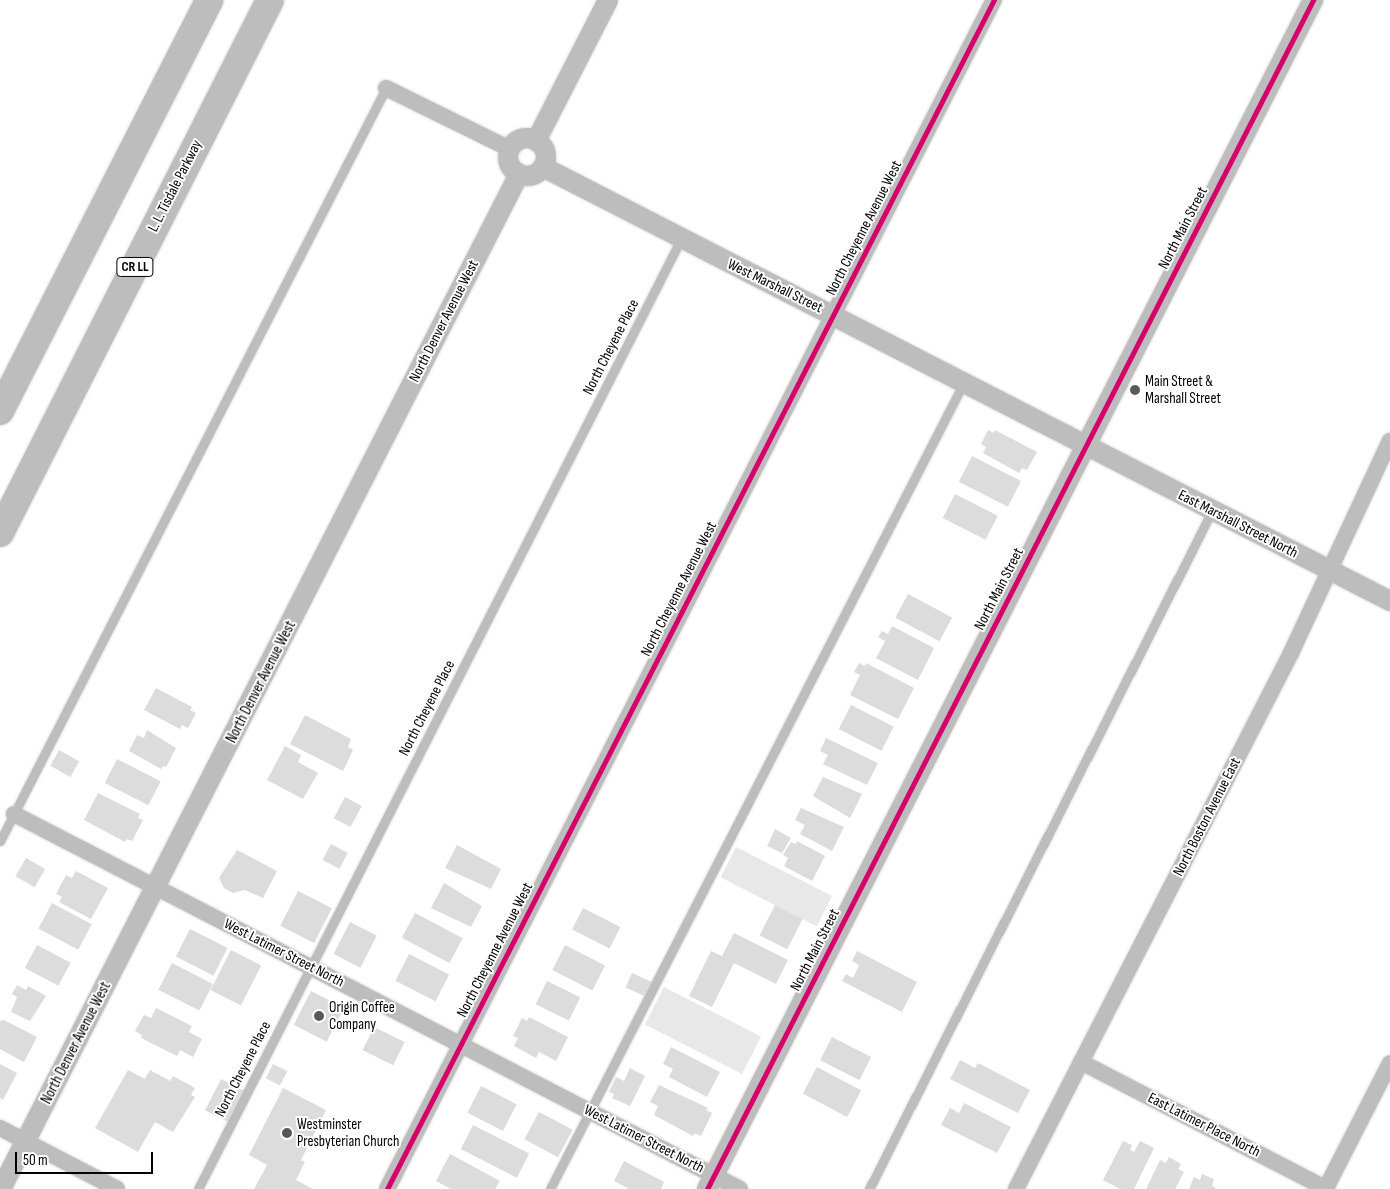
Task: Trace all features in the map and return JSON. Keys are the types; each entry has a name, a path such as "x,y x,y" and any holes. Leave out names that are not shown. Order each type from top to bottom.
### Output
{"highway":[{"path":"0,411 209,0"},
{"name":"L. L. Tisdale Parkway","path":"0,533 270,0"}],"street":[{"path":"536,141 608,0"},
{"name":"North Cheyenne Avenue West","path":"387,1189 994,0"},
{"name":"North Main Street","path":"710,1182 1313,0"},
{"path":"386,88 510,149"},
{"path":"522,139 536,141 544,149 543,168 532,176 519,174 508,163 510,149 522,139"},
{"name":"West Marshall Street","path":"543,168 1087,445"},
{"name":"North Denver Avenue West","path":"2,1189 519,174"},
{"name":"North Boston Avenue East","path":"1016,1189 1291,654 1390,441"},
{"name":"East Marshall Street North","path":"1087,445 1390,601"},
{"name":"West Latimer Street North","path":"14,814 591,1112 710,1182 740,1189"},
{"name":"East Latimer Place North","path":"1081,1062 1327,1189"},
{"path":"1327,1189 1390,1063"},
{"path":"0,1128 117,1189"}],"lane":[{"path":"0,841 386,88"},
{"name":"North Cheyene Place","path":"198,1189 681,239"},
{"path":"550,1189 964,382"},
{"path":"870,1189 1212,511"}],"shaded area":[{"path":"736,847 832,896 817,926 721,877"},
{"path":"664,987 761,1036 742,1074 645,1024"}],"building":[{"path":"988,430 994,433 995,430 1037,452 1027,470 1022,468 1019,473 983,453 986,447 981,444"},
{"path":"972,456 1021,481 1008,507 959,482"},
{"path":"955,494 998,516 986,540 943,518"},
{"path":"908,594 952,617 939,641 895,618"},
{"path":"892,626 934,648 918,680 876,658 885,641 878,637 882,631 888,634"},
{"path":"859,663 865,666 866,663 914,688 898,719 850,695 860,675 854,672"},
{"path":"156,688 192,707 190,710 196,713 188,728 182,725 180,729 144,710"},
{"path":"851,705 894,727 882,751 839,729"},
{"path":"305,715 351,739 348,747 353,750 343,771 290,744"},
{"path":"147,730 176,748 166,767 163,766 161,769 129,751 137,735 144,738"},
{"path":"826,738 878,763 867,785 823,764 828,755 820,751"},
{"path":"285,746 301,755 298,762 318,773 303,799 267,780"},
{"path":"59,750 79,761 70,777 50,766"},
{"path":"117,759 161,781 148,805 105,783"},
{"path":"823,777 862,794 850,818 813,796"},
{"path":"98,793 140,814 138,818 143,820 132,841 127,839 125,842 84,820"},
{"path":"345,797 362,806 351,827 334,818"},
{"path":"801,808 844,827 832,851 800,834 805,825 795,820"},
{"path":"775,829 791,838 782,853 767,846"},
{"path":"797,841 825,856 812,881 784,866 788,858 783,855 791,842 796,844"},
{"path":"331,844 348,853 339,869 323,860"},
{"path":"457,845 501,869 491,889 445,868"},
{"path":"237,850 277,871 263,898 245,890 233,893 224,888 219,878"},
{"path":"26,858 45,869 35,887 16,876"},
{"path":"76,871 108,888 91,919 59,902 62,897 56,894 66,875 72,878"},
{"path":"444,883 482,906 471,927 431,908"},
{"path":"298,891 332,908 314,943 280,926"},
{"path":"52,903 92,924 78,950 38,929"},
{"path":"775,905 803,919 787,949 760,935"},
{"path":"583,908 620,927 610,948 572,929"},
{"path":"415,913 463,938 450,963 402,938"},
{"path":"350,922 377,936 360,968 334,954"},
{"path":"190,929 227,948 213,976 176,957"},
{"path":"734,933 788,960 776,984 734,963 712,1007 689,996 711,951 722,956"},
{"path":"37,945 71,963 58,986 25,968"},
{"path":"565,945 605,965 592,990 552,970"},
{"path":"231,950 261,965 241,1006 211,990"},
{"path":"857,951 917,982 902,1012 842,981 846,974 853,978 859,965 852,961"},
{"path":"409,954 449,974 435,1001 395,981"},
{"path":"172,963 213,984 199,1011 158,990"},
{"path":"632,973 652,982 646,997 625,988"},
{"path":"547,981 580,997 569,1021 536,1004"},
{"path":"17,985 26,990 28,986 46,996 30,1021 11,1012 17,997 12,994"},
{"name":"Origin Coffee Company","path":"311,991 344,1008 327,1042 294,1025"},
{"path":"156,1008 192,1026 189,1032 202,1039 193,1057 180,1050 177,1056 141,1038 142,1035 135,1031 144,1015 151,1018"},
{"path":"529,1017 568,1037 556,1061 539,1052 536,1058 514,1046 518,1038 513,1036 522,1018 527,1021"},
{"path":"4,1020 37,1037 24,1062 0,1049 0,1021"},
{"path":"374,1027 405,1042 393,1065 363,1050"},
{"path":"832,1037 871,1057 859,1080 820,1060"},
{"path":"671,1047 720,1072 707,1097 669,1077 673,1069 663,1064"},
{"path":"960,1060 975,1068 978,1063 1030,1090 1018,1113 950,1079"},
{"path":"0,1064 17,1073 3,1100 0,1098"},
{"path":"273,1064 287,1071 280,1086 266,1078"},
{"path":"817,1067 861,1090 847,1117 803,1093"},
{"path":"630,1068 645,1076 630,1106 612,1098 614,1094 609,1092 616,1077 624,1081"},
{"path":"128,1070 145,1079 150,1070 170,1081 173,1076 195,1088 191,1095 195,1097 173,1132 155,1122 138,1152 95,1128"},
{"path":"221,1079 245,1091 229,1122 205,1110"},
{"path":"659,1085 708,1108 706,1110 712,1113 701,1136 695,1133 693,1136 654,1115 658,1106 650,1102"},
{"path":"481,1086 517,1104 503,1131 467,1113"},
{"name":"Westminster Presbyterian Church","path":"283,1088 326,1110 301,1160 305,1162 296,1180 313,1189 254,1189 267,1165 249,1155"},
{"path":"964,1103 1011,1127 997,1153 941,1125 950,1108 959,1113"},
{"path":"539,1112 573,1130 558,1157 524,1139"},
{"path":"473,1125 529,1154 517,1178 461,1149"},
{"path":"1123,1141 1132,1145 1130,1150 1134,1152 1140,1141 1154,1148 1134,1189 1120,1189 1103,1180"},
{"path":"450,1154 500,1181 495,1189 451,1189 436,1181"},
{"path":"1169,1157 1181,1164 1178,1169 1184,1172 1175,1189 1146,1189 1160,1160 1166,1163"},
{"path":"624,1161 664,1182 661,1189 629,1189 614,1181"},
{"path":"1202,1174 1214,1179 1212,1185 1216,1189 1189,1189 1194,1177 1200,1180"}],"cycle path":[{"path":"387,1189 994,0"},
{"path":"707,1189 1313,0"}],"place":[{"name":"Main Street & Marshall Street","path":"1135,390"},
{"name":"Origin Coffee Company","path":"319,1016"},
{"name":"Westminster Presbyterian Church","path":"287,1133"}]}
